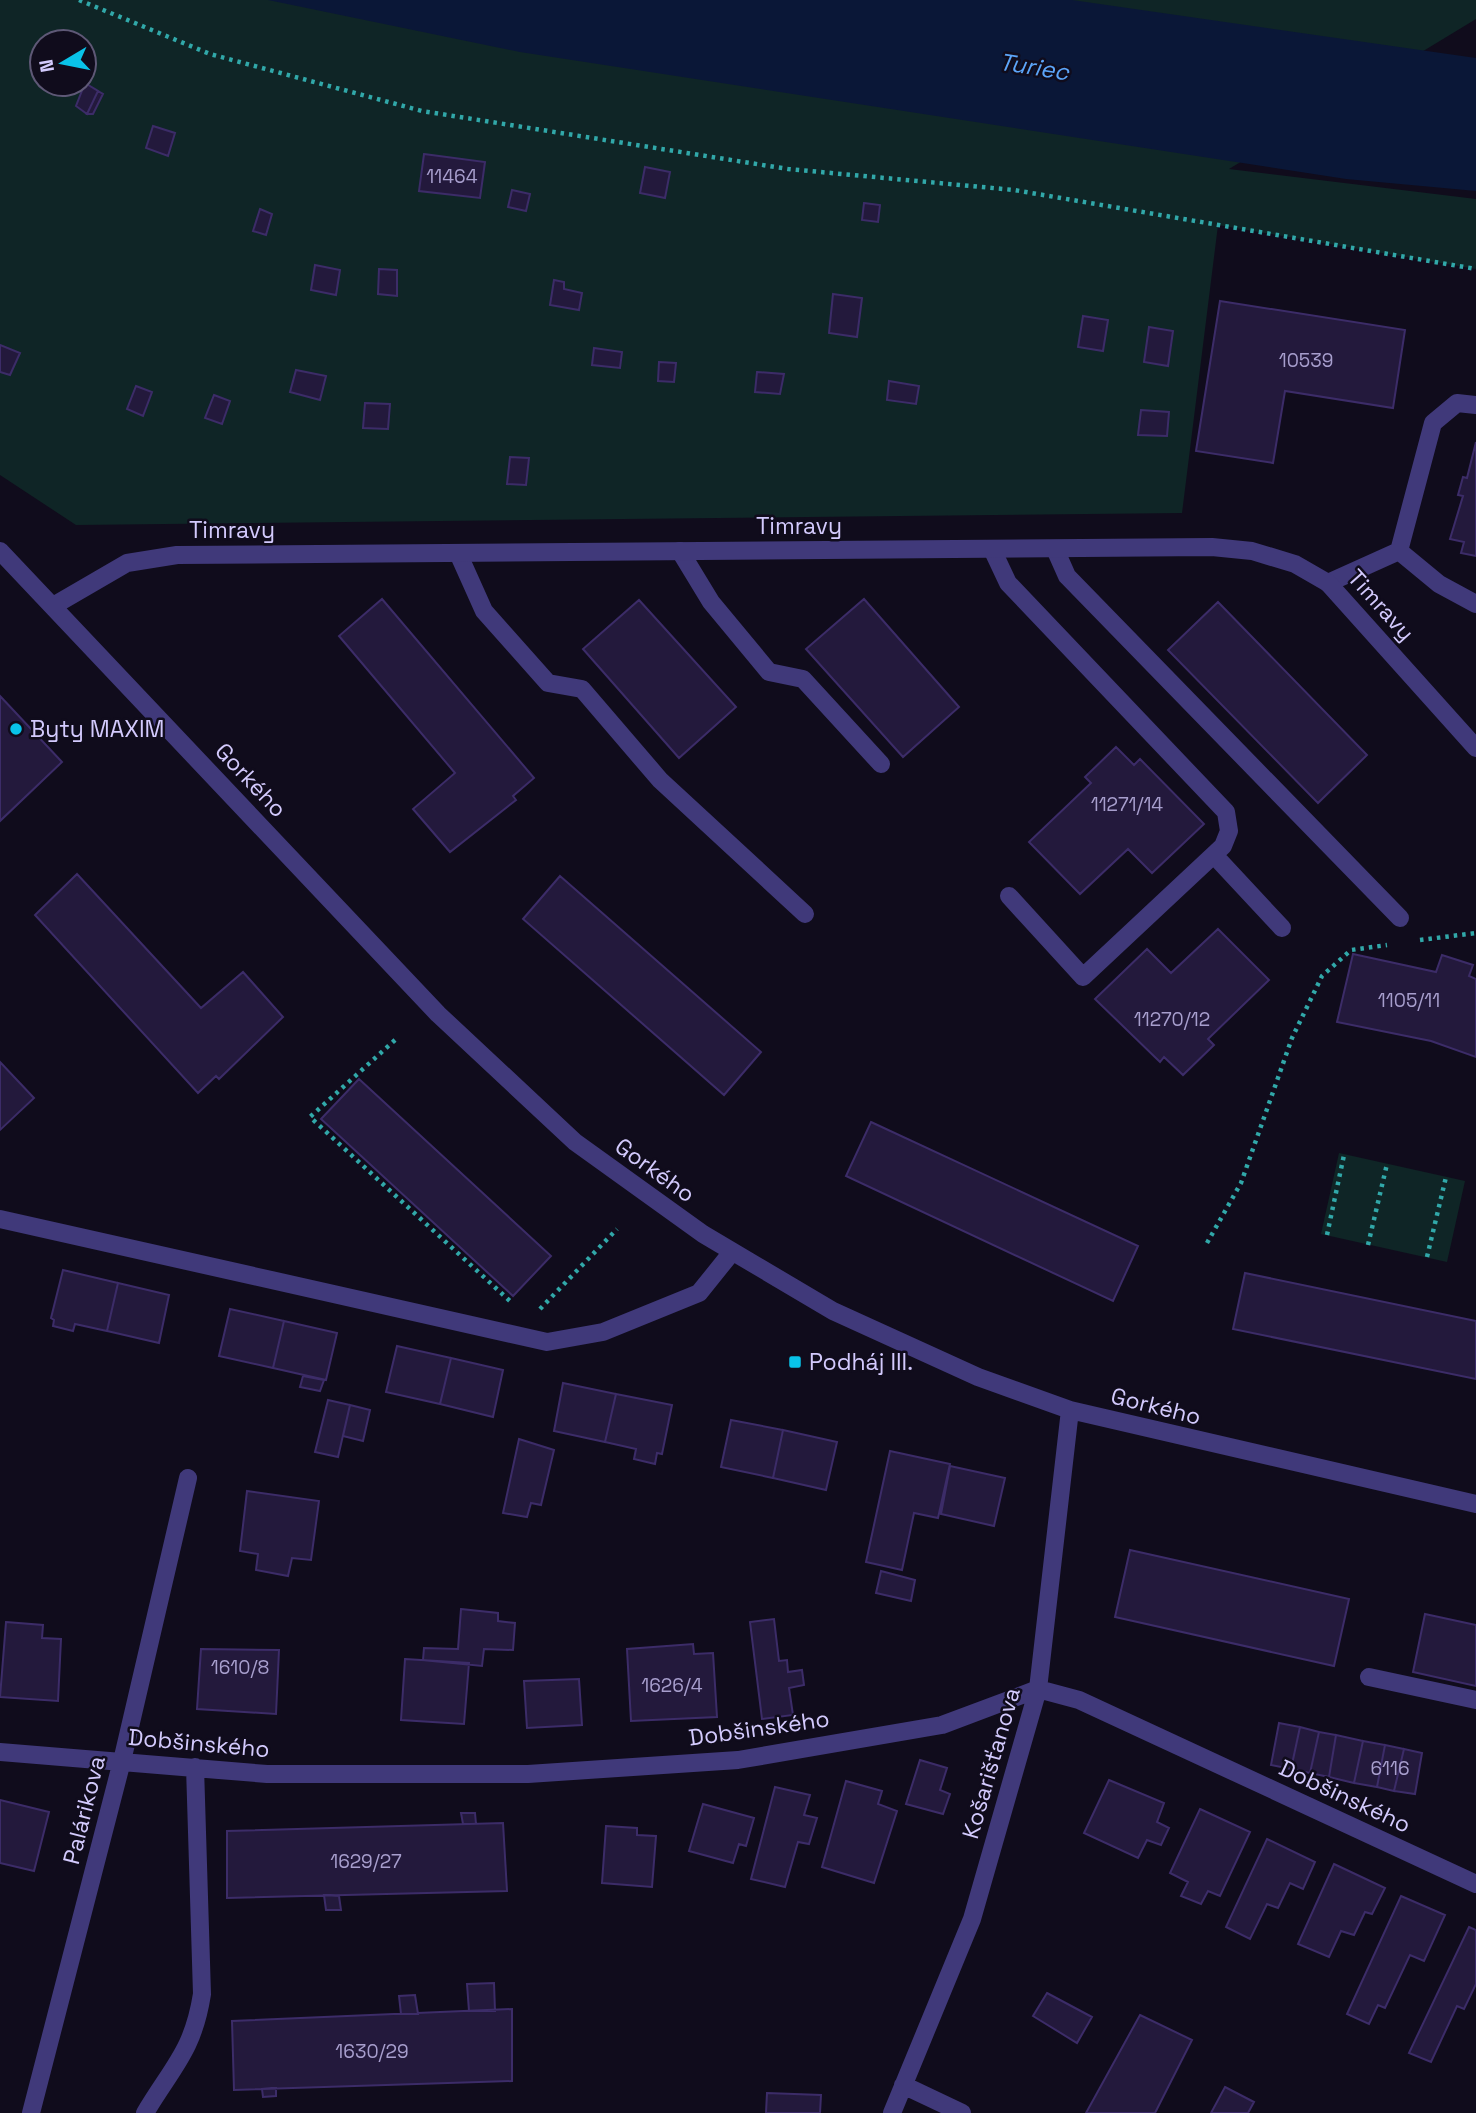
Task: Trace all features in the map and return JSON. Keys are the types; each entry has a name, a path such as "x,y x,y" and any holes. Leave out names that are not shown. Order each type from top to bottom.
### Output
{"street":[{"path":"1399,551 1433,423 1457,403 1476,405"},
{"name":"Timravy","path":"53,606 127,563 177,555 1212,547 1252,551 1295,564 1328,583 1475,745"},
{"path":"1055,548 1067,576 1400,918"},
{"path":"992,549 1008,583 1226,812 1229,831 1223,846 1214,855 1083,976 1009,896"},
{"path":"680,551 710,602 769,672 803,679 881,764"},
{"path":"1328,583 1399,551"},
{"path":"1399,551 1440,583 1476,604"},
{"path":"458,553 484,611 548,683 582,689 660,780 805,914"},
{"name":"Gorkého","path":"1,554 438,1014 575,1142 664,1208 732,1252 833,1311 892,1339 978,1377 1070,1410 1476,1504"},
{"path":"1214,855 1282,928"},
{"path":"0,1219 547,1342 603,1332 698,1293 732,1252"},
{"name":"Košarišťanova","path":"892,2113 972,1919 1038,1689 1070,1410"},
{"name":"Palárikova","path":"31,2113 122,1761 188,1478"},
{"path":"1369,1677 1476,1700"},
{"name":"Dobšinského","path":"0,1752 267,1774 528,1774 738,1760 942,1725 1038,1689 1079,1700 1476,1884"},
{"path":"145,2113 188,2049 198,2021 202,1994 195,1767"},
{"path":"903,2085 962,2113"}],"path":[{"path":"79,0 210,54 422,111 788,169 1014,190 1476,270"},
{"path":"1410,942 1476,933"},
{"path":"1208,1243 1241,1183 1292,1038 1322,976 1351,950 1398,943"},
{"path":"395,1040 310,1117 521,1310"},
{"path":"1327,1235 1344,1155"},
{"path":"1368,1245 1387,1164"},
{"path":"1427,1257 1446,1177"},
{"path":"531,1320 617,1229"}],"green space":[{"path":"0,0 1476,0 1476,19 1229,169 1476,199 1476,269 1218,225 1182,513 76,525 0,475"},
{"path":"1339,1153 1465,1181 1447,1262 1321,1234"}],"water":[{"name":"Turiec","path":"268,0 1072,0 1476,58 1476,191 1346,179 520,52"}],"building":[{"path":"98,91 103,94 93,114 87,114 95,98 98,98"},
{"path":"79,98 95,98 87,114 76,106"},
{"path":"153,126 175,133 168,156 146,148"},
{"path":"424,154 485,162 480,198 419,191"},
{"path":"645,167 670,172 665,198 640,193"},
{"path":"512,190 530,194 526,211 508,207"},
{"path":"864,203 880,205 878,222 862,220"},
{"path":"260,209 272,214 266,235 253,231"},
{"path":"315,265 340,270 336,295 311,290"},
{"path":"379,269 397,270 397,296 378,294"},
{"path":"554,280 564,282 564,289 582,293 579,310 550,305"},
{"path":"833,294 862,298 857,337 829,333"},
{"path":"1220,301 1405,330 1393,408 1285,391 1273,463 1196,451"},
{"path":"1083,316 1108,320 1103,351 1078,347"},
{"path":"1149,327 1173,331 1168,366 1144,362"},
{"path":"0,345 20,353 10,375 0,372"},
{"path":"594,348 622,352 620,368 592,365"},
{"path":"659,362 676,363 674,382 658,381"},
{"path":"296,370 326,376 320,400 290,392"},
{"path":"757,372 784,374 780,394 755,392"},
{"path":"889,381 919,386 916,404 887,400"},
{"path":"136,386 152,392 143,416 127,409"},
{"path":"214,395 230,401 222,424 205,418"},
{"path":"365,403 390,404 388,429 363,428"},
{"path":"1141,410 1169,412 1167,436 1138,435"},
{"path":"1476,442 1476,556 1461,553 1464,542 1450,539 1463,496 1458,495 1463,477 1467,478"},
{"path":"510,457 529,458 526,485 507,484"},
{"path":"382,599 534,778 513,796 516,800 450,852 413,809 455,773 339,636"},
{"path":"864,599 959,707 903,757 806,649"},
{"path":"639,600 736,707 679,758 583,649"},
{"path":"1218,602 1367,755 1318,803 1168,650"},
{"name":"Byty MAXIM","path":"0,696 62,762 0,821"},
{"path":"1116,747 1134,765 1140,759 1204,824 1152,873 1128,849 1080,894 1029,842 1091,783 1085,777"},
{"path":"77,874 201,1008 243,972 283,1017 219,1079 216,1076 198,1093 35,915"},
{"path":"560,876 761,1052 724,1095 523,919"},
{"path":"1218,929 1269,980 1208,1039 1214,1045 1183,1075 1164,1057 1160,1062 1095,999 1147,949 1171,973"},
{"path":"1353,954 1436,972 1442,955 1473,965 1469,976 1476,979 1476,1057 1431,1041 1337,1022"},
{"path":"0,1062 34,1098 0,1130"},
{"path":"359,1079 551,1256 513,1296 321,1119"},
{"path":"871,1122 1138,1246 1113,1301 846,1176"},
{"path":"63,1270 118,1283 107,1331 75,1324 73,1331 53,1326 54,1320 51,1318"},
{"path":"1245,1273 1476,1321 1476,1379 1233,1329"},
{"path":"118,1283 169,1295 159,1343 107,1331"},
{"path":"230,1309 284,1321 273,1368 219,1356"},
{"path":"284,1321 337,1333 326,1380 273,1368"},
{"path":"397,1346 451,1358 440,1404 386,1392"},
{"path":"451,1358 503,1370 493,1417 440,1404"},
{"path":"303,1376 324,1380 320,1391 300,1387"},
{"path":"563,1383 616,1394 605,1442 554,1431"},
{"path":"616,1394 672,1405 662,1454 657,1453 655,1464 634,1459 636,1449 605,1442"},
{"path":"328,1400 350,1405 338,1457 315,1452"},
{"path":"350,1405 370,1410 363,1441 343,1436"},
{"path":"731,1420 783,1430 773,1478 721,1467"},
{"path":"783,1430 837,1442 826,1490 773,1478"},
{"path":"519,1439 554,1450 541,1505 531,1503 527,1517 503,1513"},
{"path":"890,1451 950,1464 938,1518 914,1513 902,1570 866,1562"},
{"path":"950,1466 1005,1478 994,1526 941,1514"},
{"path":"247,1491 319,1501 311,1560 292,1558 288,1576 256,1570 258,1554 240,1551"},
{"path":"1130,1550 1349,1599 1334,1666 1115,1617"},
{"path":"881,1571 915,1580 911,1601 876,1593"},
{"path":"461,1609 498,1613 498,1621 515,1623 513,1650 484,1649 482,1666 423,1660 424,1648 458,1649"},
{"path":"1425,1614 1476,1625 1476,1686 1413,1672"},
{"path":"774,1619 779,1661 787,1660 788,1672 802,1670 804,1685 789,1688 793,1715 762,1719 750,1622"},
{"path":"6,1622 43,1625 42,1638 61,1639 58,1701 0,1697"},
{"path":"693,1644 694,1654 713,1653 717,1717 631,1721 627,1649"},
{"path":"201,1649 279,1650 276,1714 197,1709"},
{"path":"405,1659 469,1663 464,1724 401,1720"},
{"path":"579,1679 582,1725 527,1728 524,1681"},
{"path":"1279,1723 1300,1727 1291,1769 1271,1765"},
{"path":"1300,1727 1319,1732 1310,1773 1291,1769"},
{"path":"1319,1732 1336,1735 1329,1777 1310,1773"},
{"path":"1336,1735 1363,1741 1354,1783 1329,1777"},
{"path":"1363,1741 1385,1745 1377,1787 1354,1783"},
{"path":"1385,1745 1404,1749 1394,1791 1377,1787"},
{"path":"1404,1749 1422,1753 1415,1794 1394,1791"},
{"path":"920,1760 947,1768 940,1790 950,1794 943,1814 906,1804"},
{"path":"1109,1780 1164,1803 1157,1822 1169,1828 1161,1845 1147,1840 1138,1858 1084,1833"},
{"path":"846,1781 882,1791 878,1804 897,1811 874,1883 822,1867"},
{"path":"775,1787 810,1795 804,1815 817,1818 809,1844 798,1842 785,1887 751,1879"},
{"path":"0,1800 49,1812 34,1871 0,1863"},
{"path":"703,1804 754,1818 746,1846 739,1844 733,1863 689,1851"},
{"path":"1200,1809 1250,1832 1220,1896 1208,1891 1201,1904 1181,1896 1188,1882 1170,1873"},
{"path":"461,1813 475,1813 476,1824 463,1824"},
{"path":"503,1823 507,1891 227,1898 227,1831"},
{"path":"606,1826 637,1828 637,1835 656,1836 652,1887 602,1883"},
{"path":"1267,1839 1315,1862 1303,1889 1290,1883 1278,1908 1267,1904 1250,1939 1226,1927"},
{"path":"1334,1864 1385,1888 1372,1914 1365,1912 1354,1935 1341,1931 1329,1957 1298,1944"},
{"path":"324,1895 339,1896 341,1910 326,1910"},
{"path":"1401,1896 1445,1915 1424,1961 1410,1955 1385,2008 1378,2005 1369,2024 1347,2014"},
{"path":"1469,1927 1476,1930 1476,1984 1464,2009 1457,2006 1431,2062 1409,2053"},
{"path":"494,1983 495,2011 469,2011 467,1984"},
{"path":"1047,1993 1092,2017 1077,2043 1033,2016"},
{"path":"415,1995 418,2014 401,2014 399,1996"},
{"path":"512,2009 512,2081 234,2090 232,2021"},
{"path":"1140,2015 1192,2040 1155,2113 1086,2113"},
{"path":"1225,2087 1254,2102 1248,2113 1211,2113"},
{"path":"276,2088 276,2096 263,2097 262,2089"},
{"path":"767,2093 821,2095 820,2113 766,2113"}],"place":[{"name":"Byty MAXIM","path":"16,729"},
{"name":"Podháj III.","path":"795,1362"}]}
